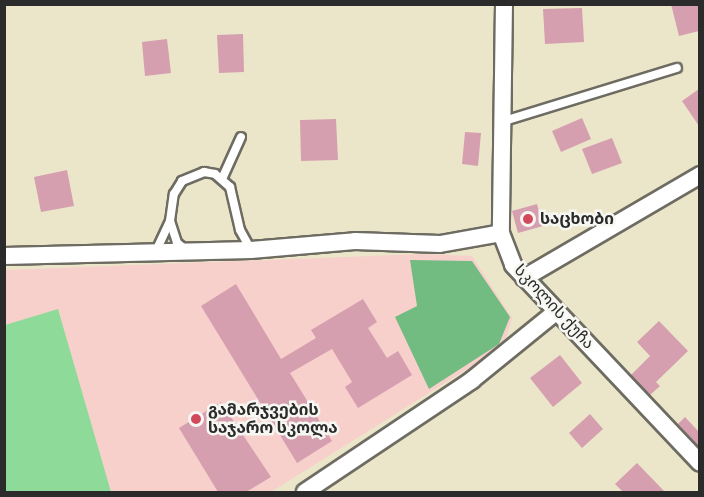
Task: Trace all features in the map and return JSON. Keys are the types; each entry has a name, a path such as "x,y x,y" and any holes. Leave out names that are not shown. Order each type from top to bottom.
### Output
{"street":[{"name":"სკოლის ქუჩა","path":"504,4 501,233 513,265 699,463"},
{"path":"524,278 699,175"},
{"path":"4,256 251,250 355,242 440,244 501,233"},
{"path":"305,492 472,380 557,311"}],"lane":[{"path":"501,122 677,68"},
{"path":"222,179 241,137"},
{"path":"156,251 170,221 174,194 182,180 204,172 222,179 230,187 240,230 251,250"},
{"path":"170,221 177,243 186,250"}],"shaded area":[{"name":"გამარჯვების საჯარო სკოლა","path":"421,254 472,256 512,318 504,346 271,492 5,492 4,270"}],"green space":[{"path":"410,260 472,261 510,317 499,344 429,389 395,317 417,306"},
{"path":"58,309 111,492 5,492 5,325"}],"building":[{"path":"671,4 699,4 699,31 679,36"},
{"path":"582,8 584,42 545,44 543,9"},
{"path":"243,34 244,72 219,73 217,35"},
{"path":"167,39 171,73 145,76 142,42"},
{"path":"699,89 699,126 682,101"},
{"path":"582,118 591,139 561,152 552,131"},
{"path":"336,119 338,160 301,161 300,120"},
{"path":"465,132 481,133 478,166 462,164"},
{"path":"612,138 622,163 592,174 582,149"},
{"path":"67,170 74,206 41,212 34,177"},
{"name":"საცხობი","path":"537,204 543,226 518,233 512,211"},
{"path":"236,284 281,359 316,338 311,330 363,299 377,322 368,328 387,358 398,351 412,375 358,408 345,387 352,382 332,349 290,373 332,441 297,463 201,306"},
{"path":"659,321 688,351 656,382 660,386 650,395 631,375 650,356 637,342"},
{"path":"560,355 582,383 553,407 530,378"},
{"path":"221,402 271,477 246,492 218,492 179,428"},
{"path":"590,414 603,429 582,448 569,433"},
{"path":"685,417 699,432 699,447 678,424"},
{"path":"637,463 665,492 623,492 615,484"}],"place":[{"name":"საცხობი","path":"528,219"},
{"name":"გამარჯვების საჯარო სკოლა","path":"196,419"}]}
